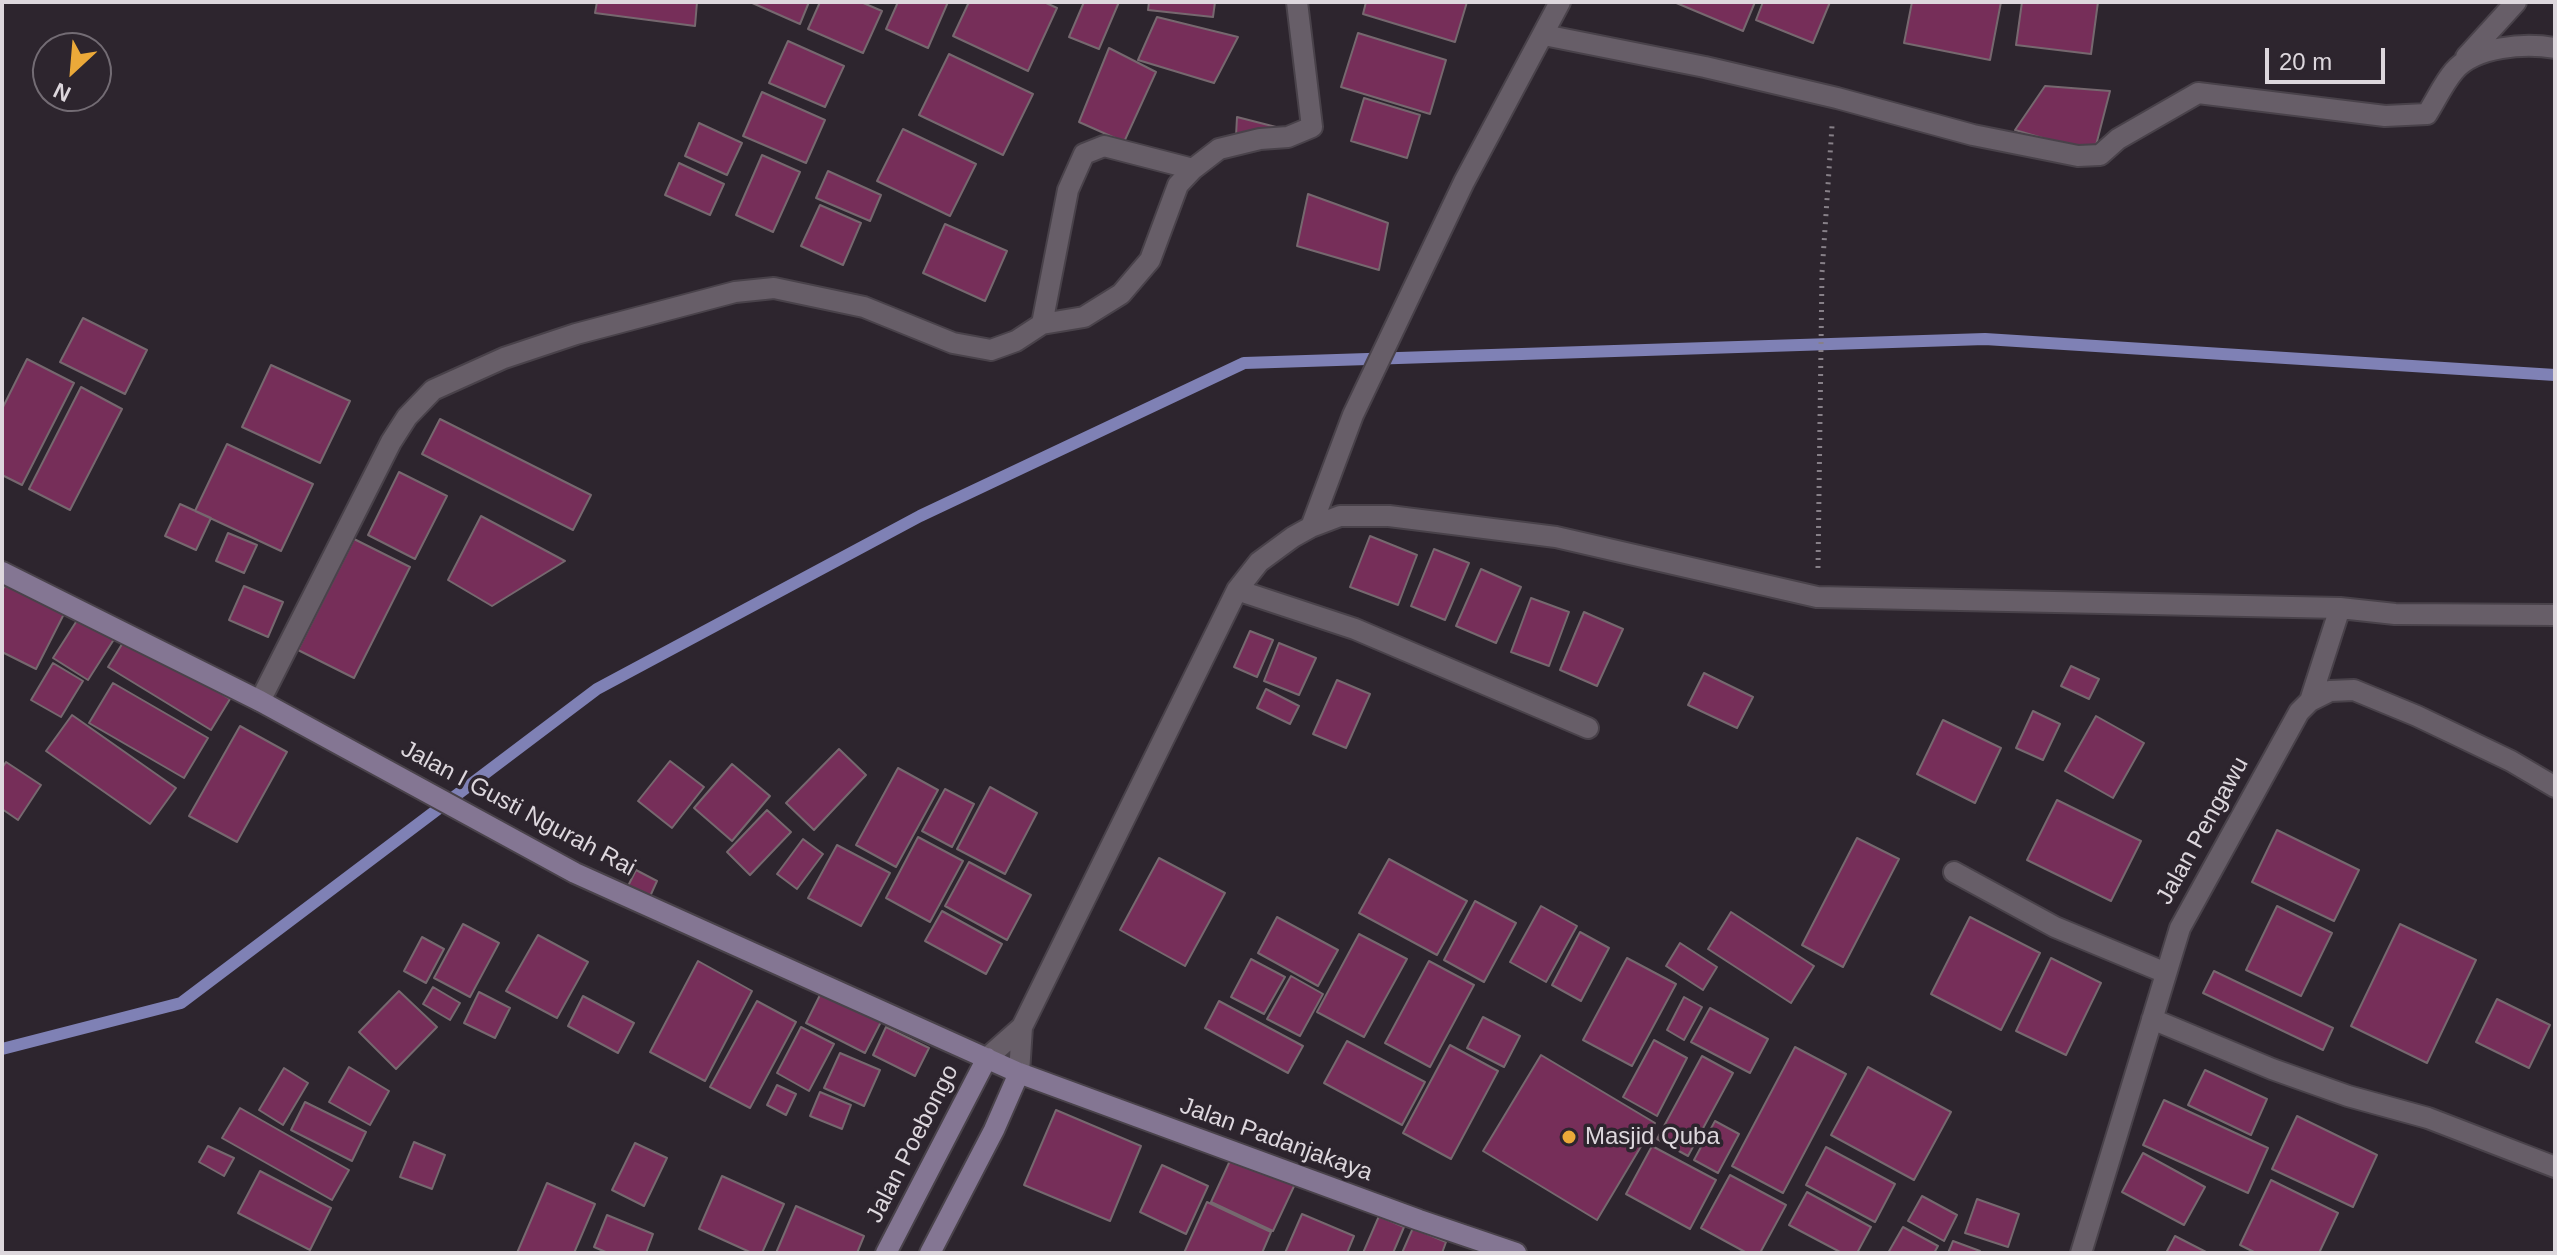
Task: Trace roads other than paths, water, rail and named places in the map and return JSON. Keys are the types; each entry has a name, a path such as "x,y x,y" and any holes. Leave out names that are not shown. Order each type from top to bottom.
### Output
{"main road":[{"name":"Jalan I Gusti Ngurah Rai","path":"2,572 260,701 575,873 1019,1073"},
{"name":"Jalan Poebongo","path":"886,1253 987,1058"},
{"path":"930,1253 994,1130 1019,1073"},
{"name":"Jalan Padanjakaya","path":"1019,1073 1516,1253"}],"street":[{"path":"260,701 391,442 407,417 433,390 504,358 576,334 758,288 774,288 864,307 953,343 991,350 1016,341 1042,324 1084,317 1121,294 1150,260 1178,185 1193,169 1219,149 1260,139 1288,137 1312,127 1297,2"},
{"path":"1311,527 1353,415 1464,182 1560,2"},
{"path":"1544,35 1705,67 1987,138 2078,156 2100,155 2141,125 2198,93 2385,116 2427,114 2455,69 2516,2"},
{"path":"2455,69 2485,52 2510,46 2555,48"},
{"path":"1042,324 1068,190 1084,154 1104,146 1193,169"},
{"path":"987,1058 1022,1027 1237,590 1259,562 1311,527 1340,516 1389,516 1556,537 1817,597 2340,608 2395,614 2555,615"},
{"path":"1237,590 1355,629 1588,728"},
{"name":"Jalan Pengawu","path":"2081,1253 2180,928 2299,712 2310,701 2340,608"},
{"path":"2310,701 2330,691 2354,690 2511,761 2555,787"},
{"path":"1954,872 2055,927 2166,973"},
{"path":"2152,1019 2272,1069 2348,1096 2428,1118 2555,1167"},
{"path":"1019,1073 1022,1027"}],"waterway":[{"path":"2,1049 181,1003 597,689 920,516 1244,363 1985,339 2555,375"}],"place":[{"name":"Masjid Quba","path":"1569,1137"}]}
